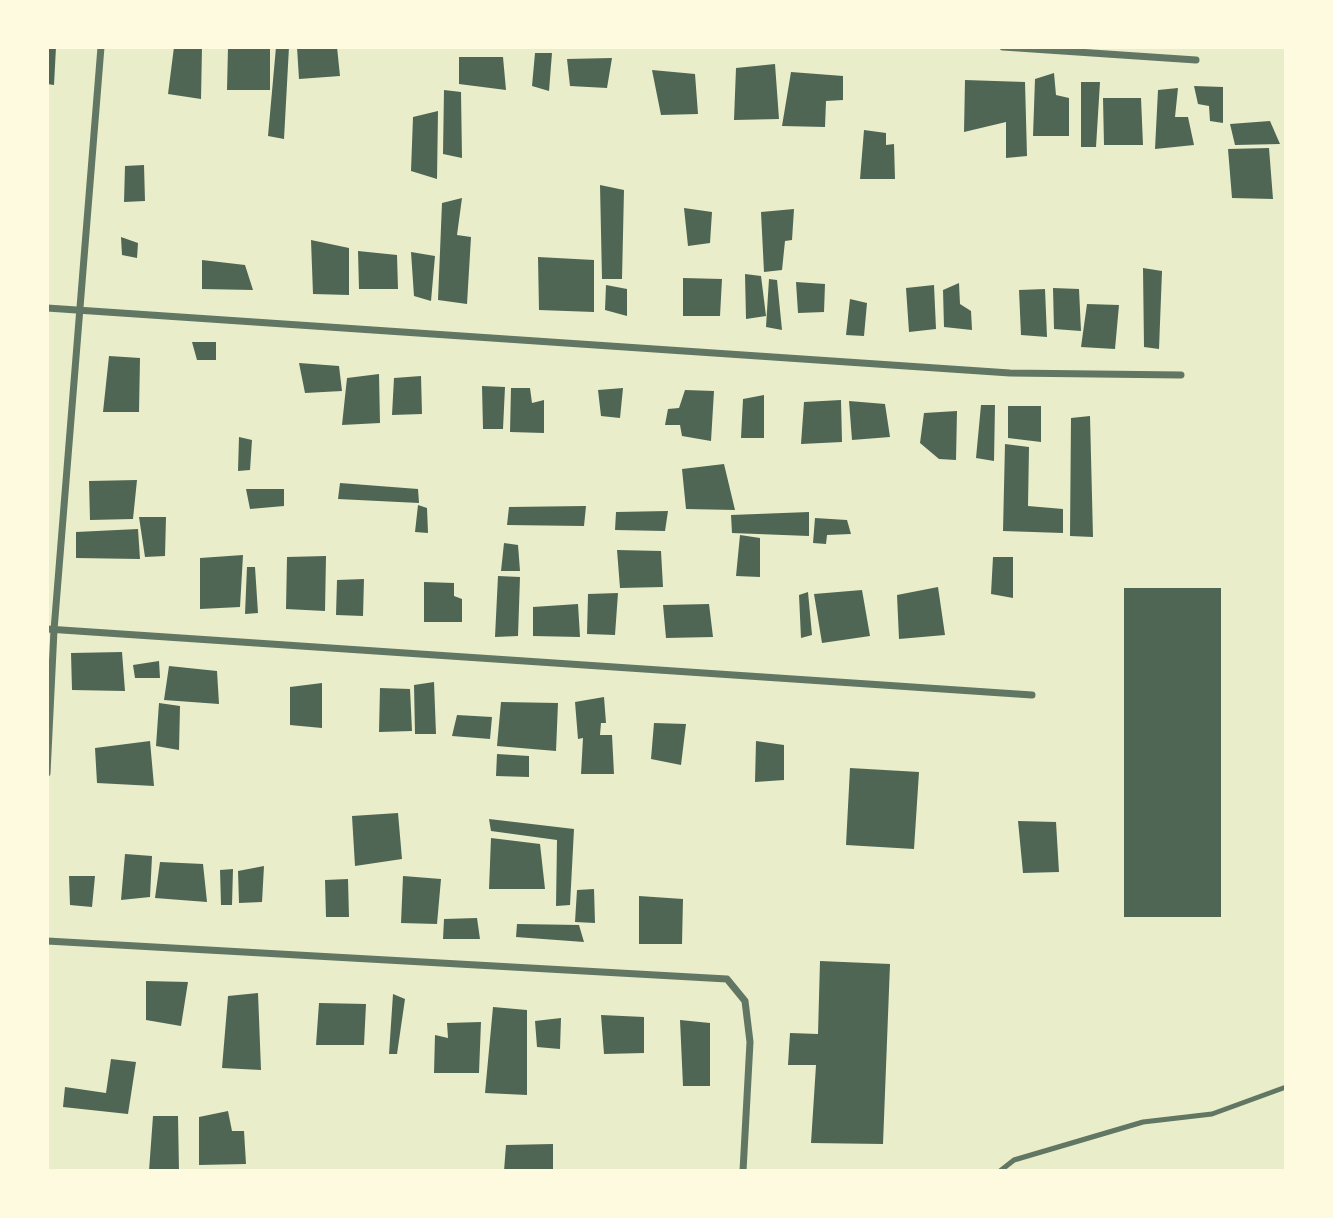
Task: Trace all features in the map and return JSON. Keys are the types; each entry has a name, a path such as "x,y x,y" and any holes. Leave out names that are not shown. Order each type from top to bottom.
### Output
{"street":[{"path":"47,773 51,629 100,47"},
{"path":"1003,47 1196,60"},
{"path":"47,308 1010,373 1181,375"},
{"path":"51,629 1032,695"},
{"path":"47,941 727,979 745,1001 750,1042 743,1171"}],"lane":[{"path":"1000,1171 1014,1160 1143,1122 1212,1114 1286,1087"}],"building":[{"path":"47,47 56,47 54,85 47,84"},
{"path":"174,47 202,47 201,99 168,94"},
{"path":"228,47 270,47 270,90 227,90"},
{"path":"276,47 289,47 284,139 268,136"},
{"path":"297,47 337,47 340,76 299,79"},
{"path":"535,53 552,53 549,91 532,86"},
{"path":"459,57 503,57 506,90 459,84"},
{"path":"612,58 607,88 570,86 567,59"},
{"path":"775,64 779,119 734,120 736,68"},
{"path":"652,70 695,74 698,114 661,115"},
{"path":"791,72 843,76 843,100 826,101 825,127 782,126"},
{"path":"1054,73 1056,95 1069,98 1069,136 1033,136 1035,79"},
{"path":"965,80 1025,82 1027,156 1006,158 1006,122 964,132"},
{"path":"1081,82 1100,82 1096,147 1081,147"},
{"path":"1194,86 1223,87 1223,123 1210,121 1209,106 1198,104"},
{"path":"1178,88 1175,117 1188,117 1194,145 1155,149 1158,90"},
{"path":"444,90 461,92 462,158 443,154"},
{"path":"1103,98 1141,98 1143,145 1104,145"},
{"path":"438,111 437,179 411,171 413,117"},
{"path":"1270,121 1280,144 1235,145 1230,124"},
{"path":"864,130 886,133 886,145 894,144 895,179 860,179"},
{"path":"1269,148 1273,199 1232,198 1228,149"},
{"path":"144,165 145,201 124,202 125,166"},
{"path":"600,185 624,190 622,279 602,279"},
{"path":"462,198 457,235 471,237 467,304 438,300 442,203"},
{"path":"684,208 712,212 710,243 688,246"},
{"path":"794,209 792,240 785,241 782,270 764,272 761,212"},
{"path":"121,237 138,243 137,258 122,255"},
{"path":"311,240 349,248 349,295 313,294"},
{"path":"358,251 397,255 398,289 359,289"},
{"path":"411,252 435,256 431,301 414,296"},
{"path":"538,257 594,260 594,312 539,310"},
{"path":"202,260 245,265 253,290 202,289"},
{"path":"1143,268 1162,271 1159,349 1144,347"},
{"path":"745,274 761,276 766,316 746,319"},
{"path":"683,278 722,279 720,316 683,316"},
{"path":"769,279 777,280 782,330 766,327"},
{"path":"796,282 825,284 824,312 798,313"},
{"path":"959,283 960,304 971,311 972,330 944,327 943,290"},
{"path":"606,285 627,289 627,316 605,310"},
{"path":"934,285 936,329 909,332 906,288"},
{"path":"1053,288 1079,289 1081,331 1054,329"},
{"path":"1045,289 1047,337 1021,335 1019,290"},
{"path":"850,299 867,303 864,336 846,335"},
{"path":"1087,304 1119,305 1115,349 1081,347"},
{"path":"192,342 216,342 216,360 197,360"},
{"path":"109,356 140,358 139,412 103,412"},
{"path":"299,363 339,366 342,391 305,393"},
{"path":"379,374 380,423 342,425 347,378"},
{"path":"421,376 422,414 392,415 394,378"},
{"path":"482,386 505,387 503,429 483,429"},
{"path":"511,388 530,388 532,403 544,400 544,433 510,432"},
{"path":"623,388 620,418 601,416 598,390"},
{"path":"685,390 714,391 711,441 682,436 680,425 665,425 668,409 679,408"},
{"path":"764,395 764,438 741,438 743,399"},
{"path":"841,400 842,442 801,444 804,402"},
{"path":"849,401 885,404 890,437 852,440"},
{"path":"981,405 995,405 994,461 976,458"},
{"path":"1008,406 1041,406 1041,442 1008,438"},
{"path":"957,411 956,460 939,459 920,443 924,413"},
{"path":"1090,416 1093,537 1070,536 1071,418"},
{"path":"239,437 252,440 250,470 238,471"},
{"path":"1005,444 1029,447 1028,506 1063,509 1063,533 1003,531"},
{"path":"724,464 735,510 686,509 682,469"},
{"path":"137,480 133,519 90,520 89,481"},
{"path":"340,483 418,489 419,503 338,499"},
{"path":"246,489 284,489 284,506 250,509"},
{"path":"418,505 427,508 428,533 415,532"},
{"path":"586,506 584,526 507,525 509,507"},
{"path":"668,511 665,531 615,530 616,512"},
{"path":"809,512 809,536 732,533 731,515"},
{"path":"139,517 166,517 165,556 145,557"},
{"path":"815,518 847,520 851,534 827,535 826,544 813,543"},
{"path":"138,529 140,559 76,558 76,532"},
{"path":"740,535 760,538 760,577 736,576"},
{"path":"504,543 518,545 520,571 501,571"},
{"path":"617,550 661,551 663,587 620,588"},
{"path":"243,555 240,607 200,609 200,558"},
{"path":"326,556 325,611 286,609 287,557"},
{"path":"993,557 1013,557 1013,598 991,594"},
{"path":"247,567 255,567 258,613 245,614"},
{"path":"498,576 520,577 518,636 495,637"},
{"path":"364,579 363,616 336,615 337,580"},
{"path":"424,582 454,583 454,596 462,599 462,622 424,622"},
{"path":"938,587 945,635 899,639 897,595"},
{"path":"1124,588 1221,588 1221,917 1124,917"},
{"path":"862,590 870,636 822,643 814,594"},
{"path":"808,592 812,635 801,638 799,595"},
{"path":"618,593 615,635 587,634 588,594"},
{"path":"578,604 580,637 533,636 533,607"},
{"path":"709,604 713,637 666,638 663,605"},
{"path":"122,652 125,691 72,690 71,653"},
{"path":"159,661 160,678 135,678 133,665"},
{"path":"169,666 217,671 219,704 164,700"},
{"path":"434,682 436,734 415,734 414,685"},
{"path":"322,683 322,728 290,725 290,687"},
{"path":"380,688 410,689 412,731 379,732"},
{"path":"604,697 606,723 601,723 600,735 612,735 614,774 581,774 583,738 578,739 575,702"},
{"path":"501,702 558,703 556,751 497,746"},
{"path":"159,703 180,706 179,750 156,746"},
{"path":"457,715 492,717 490,739 452,736"},
{"path":"654,723 686,724 681,765 651,759"},
{"path":"150,741 154,786 97,783 95,748"},
{"path":"756,741 784,745 784,780 755,782"},
{"path":"497,754 529,756 529,777 496,776"},
{"path":"850,768 919,772 914,849 846,845"},
{"path":"398,813 402,859 355,866 352,816"},
{"path":"489,819 574,829 570,905 556,906 557,840 491,831"},
{"path":"1018,821 1056,822 1059,872 1023,873"},
{"path":"491,838 540,844 545,889 489,889"},
{"path":"125,854 152,856 150,897 121,900"},
{"path":"160,862 203,864 207,902 155,898"},
{"path":"264,866 262,902 239,903 238,871"},
{"path":"233,869 232,905 221,905 220,870"},
{"path":"69,876 95,876 92,907 70,905"},
{"path":"403,876 441,879 437,924 401,923"},
{"path":"348,879 349,917 326,917 325,880"},
{"path":"594,889 595,923 575,922 577,890"},
{"path":"639,896 683,899 682,944 639,944"},
{"path":"477,918 480,939 443,939 444,919"},
{"path":"517,924 579,925 584,942 516,937"},
{"path":"820,961 890,964 883,1144 811,1143 816,1065 788,1065 790,1033 818,1034"},
{"path":"146,981 188,982 181,1026 146,1020"},
{"path":"258,993 261,1070 222,1068 228,996"},
{"path":"393,994 405,999 397,1054 389,1054"},
{"path":"319,1003 366,1004 364,1045 316,1045"},
{"path":"493,1007 527,1010 527,1095 485,1093"},
{"path":"601,1015 644,1017 644,1053 604,1054"},
{"path":"561,1018 560,1049 537,1047 535,1021"},
{"path":"680,1020 710,1023 710,1086 683,1086"},
{"path":"481,1022 479,1073 434,1073 435,1035 448,1038 447,1023"},
{"path":"111,1059 136,1062 128,1114 63,1107 65,1087 106,1093"},
{"path":"228,1111 232,1131 244,1131 246,1164 199,1165 199,1117"},
{"path":"153,1116 178,1116 179,1171 149,1171"},
{"path":"553,1144 553,1171 504,1171 506,1145"}]}
